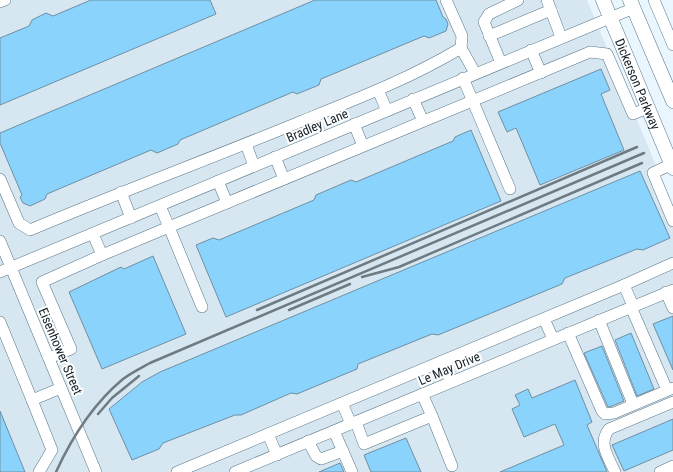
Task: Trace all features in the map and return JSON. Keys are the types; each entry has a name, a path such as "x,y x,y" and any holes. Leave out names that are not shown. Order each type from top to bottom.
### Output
{"main road":[{"name":"Dickerson Parkway","path":"604,0 672,166"},
{"name":"Dickerson Parkway","path":"632,4 673,101"}],"street":[{"path":"0,2 5,0"},
{"path":"446,0 462,36 462,48 476,73"},
{"path":"501,63 484,22 489,14 518,0"},
{"path":"654,0 673,46"},
{"name":"Bradley Lane","path":"0,272 611,17 632,4"},
{"path":"489,36 549,5 562,37"},
{"path":"0,178 19,223 30,230 121,192 246,144 405,79 462,48"},
{"path":"531,50 541,73"},
{"path":"49,358 71,348 42,282 102,255 473,100 590,52 607,54 633,114 648,108"},
{"path":"463,78 510,189"},
{"path":"378,90 386,111"},
{"path":"413,99 423,121"},
{"path":"354,124 363,146"},
{"path":"246,144 254,166"},
{"path":"275,157 284,179"},
{"path":"672,166 653,173 673,221"},
{"path":"218,181 227,203"},
{"path":"121,192 131,218"},
{"path":"160,206 202,307"},
{"path":"93,234 102,255"},
{"name":"Eisenhower Street","path":"0,241 96,472"},
{"path":"177,472 198,468 268,434 624,285 673,263"},
{"path":"568,333 602,411 605,414 614,413 670,389 624,285"},
{"path":"670,291 673,308"},
{"name":"Le May Drive","path":"235,472 258,468 277,455 670,291"},
{"path":"544,318 553,339"},
{"path":"599,320 633,404"},
{"path":"0,322 52,450 39,472"},
{"path":"442,361 451,382"},
{"path":"32,400 61,388"},
{"path":"422,394 452,466"},
{"path":"614,472 604,446 604,436 610,429 673,402"},
{"path":"342,403 364,444 432,416"},
{"path":"334,431 352,472"},
{"path":"268,434 277,455"},
{"path":"308,442 316,456 321,459 343,451"},
{"path":"660,472 673,466"}],"shaded area":[{"path":"0,0 587,0 673,206 673,472 0,472"}],"building":[{"path":"91,0 210,0 216,14 0,105 0,38 29,26 32,20 46,13 53,16"},
{"path":"315,0 436,0 443,17 446,19 448,24 446,31 429,38 424,36 321,79 319,85 297,94 293,92 180,140 178,144 157,153 151,150 47,194 45,199 30,206 23,203 20,197 22,195 0,143 0,133"},
{"path":"601,69 610,90 601,94 624,150 540,185 516,128 507,132 498,112"},
{"path":"471,130 501,201 226,317 196,245 213,238 219,240 314,200 316,195 351,180 356,182 453,141 455,137"},
{"path":"640,171 670,238 643,250 637,249 565,278 562,284 438,335 432,334 358,364 357,369 297,394 291,393 241,415 235,415 163,443 159,449 132,460 109,409 142,382 160,372"},
{"path":"153,256 186,334 102,369 69,292 121,267 124,269"},
{"path":"673,316 673,370 653,324"},
{"path":"631,333 654,389 637,396 615,340"},
{"path":"602,346 624,401 608,407 584,353"},
{"path":"575,380 592,422 587,425 607,472 500,472 564,445 555,424 524,437 512,409 520,405 515,395 528,389 532,398"},
{"path":"0,411 25,472 0,472"},
{"path":"673,419 673,450 624,471 612,445"},
{"path":"406,438 421,472 371,472 364,455"},
{"path":"340,463 344,472 319,472"}],"railway":[{"path":"257,310 637,147"},
{"path":"56,472 76,434 102,399 123,379 150,363 644,153"},
{"path":"362,277 399,267 642,163"},
{"path":"289,310 350,284"},
{"path":"98,414 112,398 139,376"}]}
